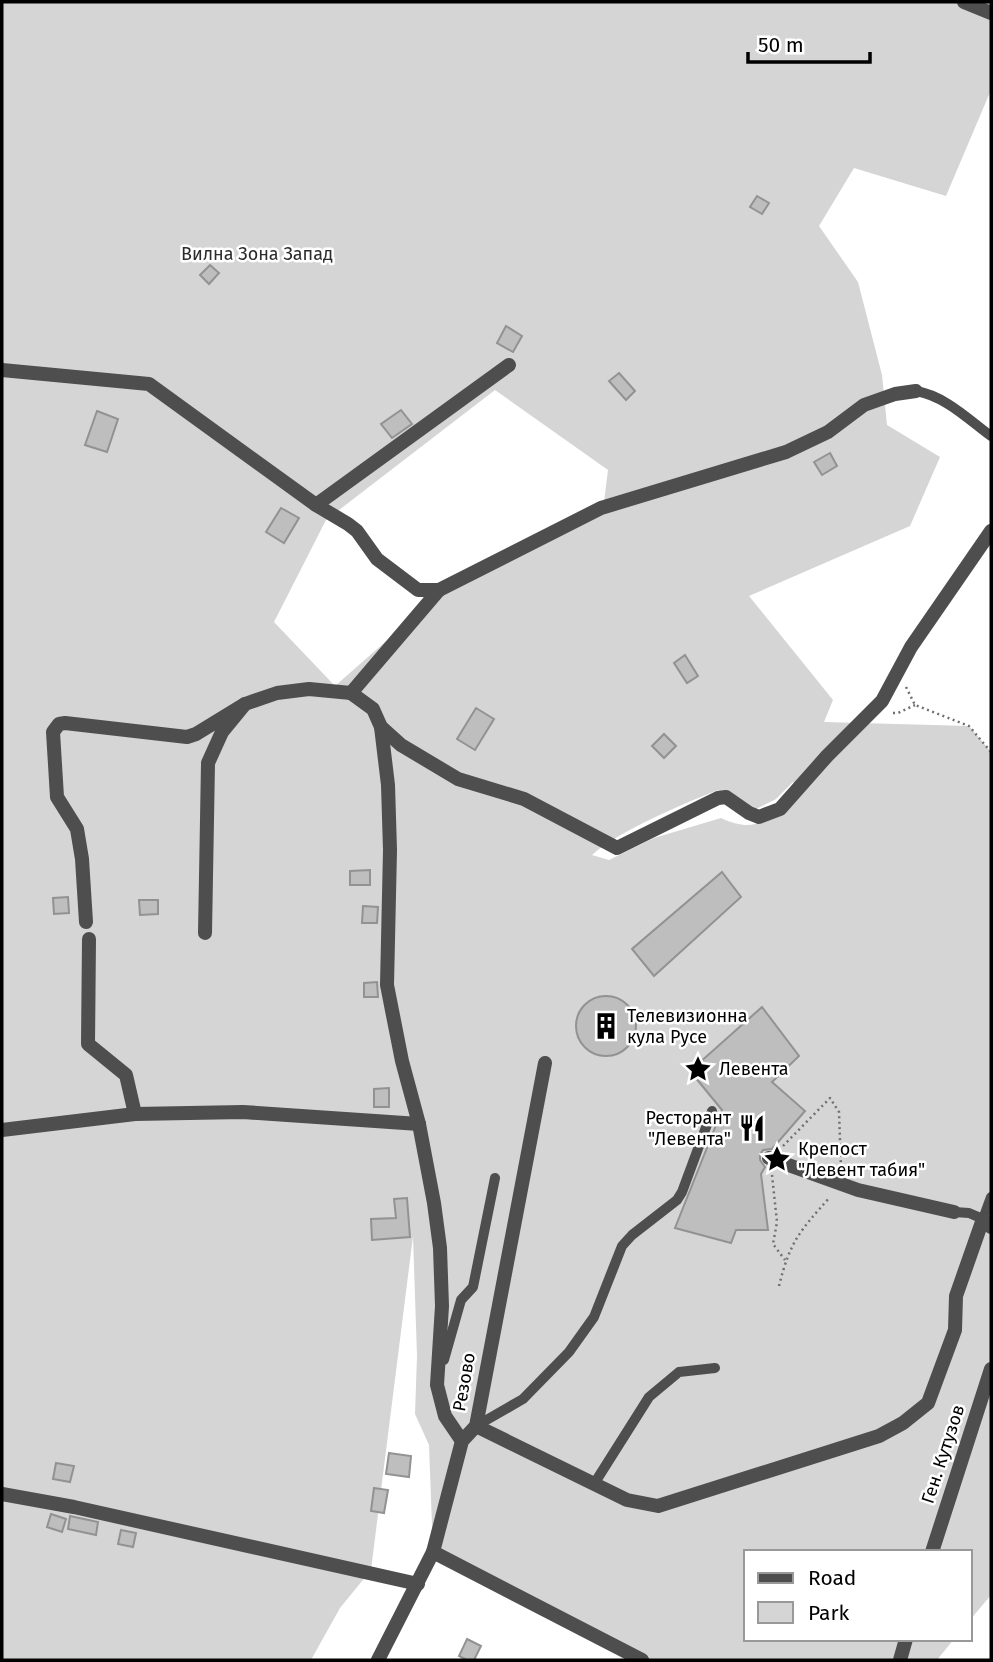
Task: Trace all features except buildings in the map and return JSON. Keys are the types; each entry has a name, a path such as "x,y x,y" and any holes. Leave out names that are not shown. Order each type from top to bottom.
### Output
{"street":[{"path":"964,2 991,13"},
{"path":"316,505 509,365"},
{"path":"2,369 149,384 316,505 357,531 377,559 418,590 439,590"},
{"path":"351,693 439,590 601,508 786,452 828,432 864,405 895,394 916,391"},
{"path":"381,727 401,745 458,779 524,799 617,848 718,798 726,797 759,817 767,815 780,809 827,756 882,701 911,647 991,531"},
{"path":"86,922 77,829 57,797 53,732 59,724 86,724 187,737 244,704 277,693 309,689 351,693 373,709 381,727 388,785 387,985 419,1124 440,1248 442,1306 437,1385 445,1416 462,1441"},
{"path":"205,933 208,763 222,732 244,704"},
{"path":"89,939 88,1044 127,1075 135,1114"},
{"name":"Резово","path":"378,1660 433,1552 462,1441 476,1426 545,1063"},
{"path":"2,1130 135,1114 243,1112 419,1124"},
{"path":"774,1159 850,1186 954,1212"},
{"path":"476,1426 627,1500 658,1506 878,1436 903,1423 928,1403 956,1330 956,1296 987,1223"},
{"name":"Ген. Кутузов","path":"933,1550 991,1369"},
{"path":"2,1494 74,1507 418,1584"},
{"path":"433,1552 642,1660"},
{"path":"900,1660 905,1641"}],"lane":[{"path":"916,391 929,393 942,400 991,436"},
{"path":"476,1426 523,1399 569,1352 594,1317 622,1246 632,1235 673,1204 682,1192 712,1111"},
{"path":"437,1385 461,1300 473,1287 495,1178"},
{"path":"954,1212 969,1213 987,1223 991,1197"},
{"path":"594,1484 649,1397 679,1372 715,1368"}],"path":[{"path":"915,705 970,726 991,752"},
{"path":"779,1286 785,1259 793,1240 835,1192 850,1186 841,1175 839,1112 830,1098 782,1147 774,1159 771,1178 776,1222 773,1244 785,1259"}],"green space":[{"name":"Вилна Зона Запад","path":"2,2 991,2 991,90 946,196 854,168 819,226 858,282 882,375 887,425 940,457 910,526 749,596 833,700 824,722 969,726 991,752 991,1595 972,1618 972,1550 744,1550 744,1641 952,1641 937,1660 642,1660 433,1552 429,1445 415,1414 417,1356 413,1236 371,1570 340,1608 311,1660 2,1660","holes":["495,390 608,470 604,502 459,577 335,686 274,622 326,520","793,782 799,788 774,814 757,824 747,825 721,818 654,838 609,860 592,855 635,827 718,790 756,809 776,799"]}],"place":[{"name":"Телевизионна кула Русе","path":"606,1026"},
{"name":"Левента","path":"698,1069"},
{"name":"Ресторант \"Левента\"","path":"752,1128"},
{"name":"Крепост \"Левент табия\"","path":"777,1159"}]}
